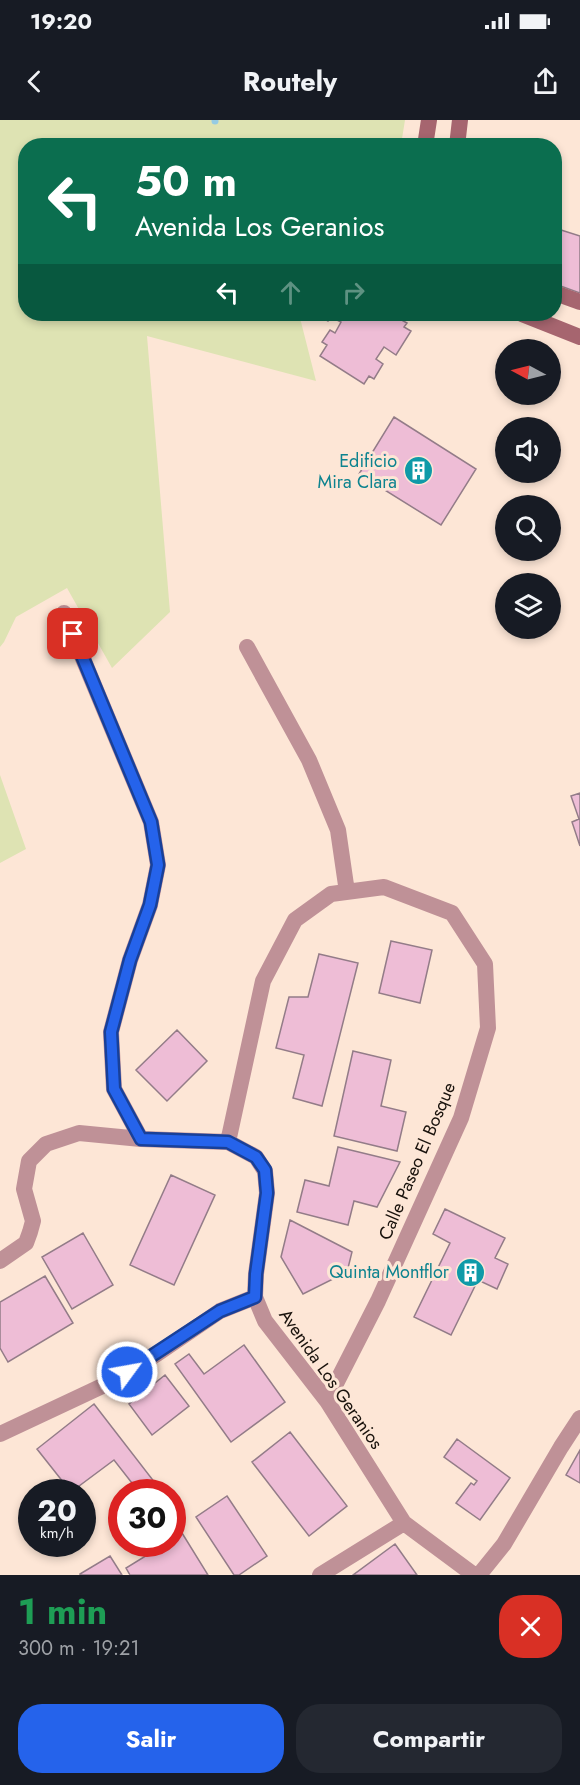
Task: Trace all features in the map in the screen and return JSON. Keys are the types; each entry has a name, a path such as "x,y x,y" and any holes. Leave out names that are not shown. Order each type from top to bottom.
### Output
{"main road":[{"path":"426,138 429,120"},
{"path":"458,138 460,120"},
{"path":"562,295 580,302"},
{"path":"540,321 580,337"}],"street":[{"path":"64,613 151,822 158,865 150,905 130,960 111,1032 114,1089 141,1139"},
{"path":"247,647 309,760 338,830 347,892"},
{"name":"Calle Paseo El Bosque","path":"228,1142 263,981 295,920 331,894 384,887 452,914 485,964 488,1028 461,1118 378,1302 327,1401"},
{"name":"Avenida Los Geranios","path":"0,1261 26,1243 33,1221 24,1189 29,1161 46,1144 79,1133 141,1139 228,1142 256,1157 265,1170 267,1193 255,1297 265,1321 327,1401 404,1523 477,1575"},
{"path":"0,1434 113,1381 220,1311 255,1297"},
{"path":"477,1575 504,1544 580,1418"},
{"path":"320,1575 404,1523"}],"green space":[{"path":"0,120 405,120 402,138 18,138 18,321 301,321 316,381 147,336 170,612 112,668 67,588 16,617 0,647"},
{"path":"0,775 26,849 0,863"}],"building":[{"path":"562,230 580,236 580,293 562,287"},
{"path":"339,321 403,321 407,323 404,327 411,331 396,355 384,347 376,359 383,364 374,379 369,376 364,384 320,356 327,345 322,342 330,330 335,333 341,322"},
{"name":"Edificio Mira Clara","path":"394,417 476,469 441,525 359,474"},
{"path":"580,793 580,846 572,822 579,819 571,796"},
{"path":"391,941 432,950 420,1003 379,993"},
{"path":"319,954 358,963 322,1106 293,1098 304,1055 276,1048 289,997 308,997"},
{"path":"177,1030 207,1061 167,1101 136,1070"},
{"path":"353,1051 391,1060 381,1106 406,1112 397,1151 334,1136"},
{"path":"338,1147 400,1162 377,1207 354,1201 348,1225 297,1212 305,1180 329,1186"},
{"path":"171,1175 215,1195 174,1285 130,1265"},
{"name":"Quinta Montflor","path":"445,1209 505,1238 495,1258 508,1264 497,1289 478,1280 451,1335 414,1317 450,1243 433,1234"},
{"path":"290,1220 352,1252 347,1272 303,1294 281,1257"},
{"path":"83,1233 113,1285 72,1309 42,1257"},
{"path":"45,1276 73,1323 8,1362 0,1348 0,1302"},
{"path":"244,1345 285,1402 231,1442 175,1364 189,1354 204,1374"},
{"path":"165,1375 189,1406 152,1435 129,1404"},
{"path":"94,1404 152,1479 129,1479 114,1460 88,1479 61,1479 37,1449"},
{"path":"290,1432 347,1506 309,1536 252,1462"},
{"path":"457,1439 510,1478 480,1520 456,1503 471,1483 474,1485 477,1481 444,1457"},
{"path":"580,1450 580,1483 566,1475"},
{"path":"227,1496 267,1556 239,1575 234,1575 196,1517"},
{"path":"186,1539 208,1575 130,1575 126,1568 144,1557 186,1557"},
{"path":"395,1544 417,1575 353,1575"},
{"path":"111,1557 122,1575 80,1575"}],"place":[{"name":"Edificio Mira Clara","path":"418,471"},
{"name":"Quinta Montflor","path":"470,1272"}],"route":[{"path":"73,634 151,822 158,865 150,905 130,960 111,1032 114,1089 141,1139 228,1142 256,1157 265,1170 267,1193 255,1297 220,1311 127,1372"}]}
